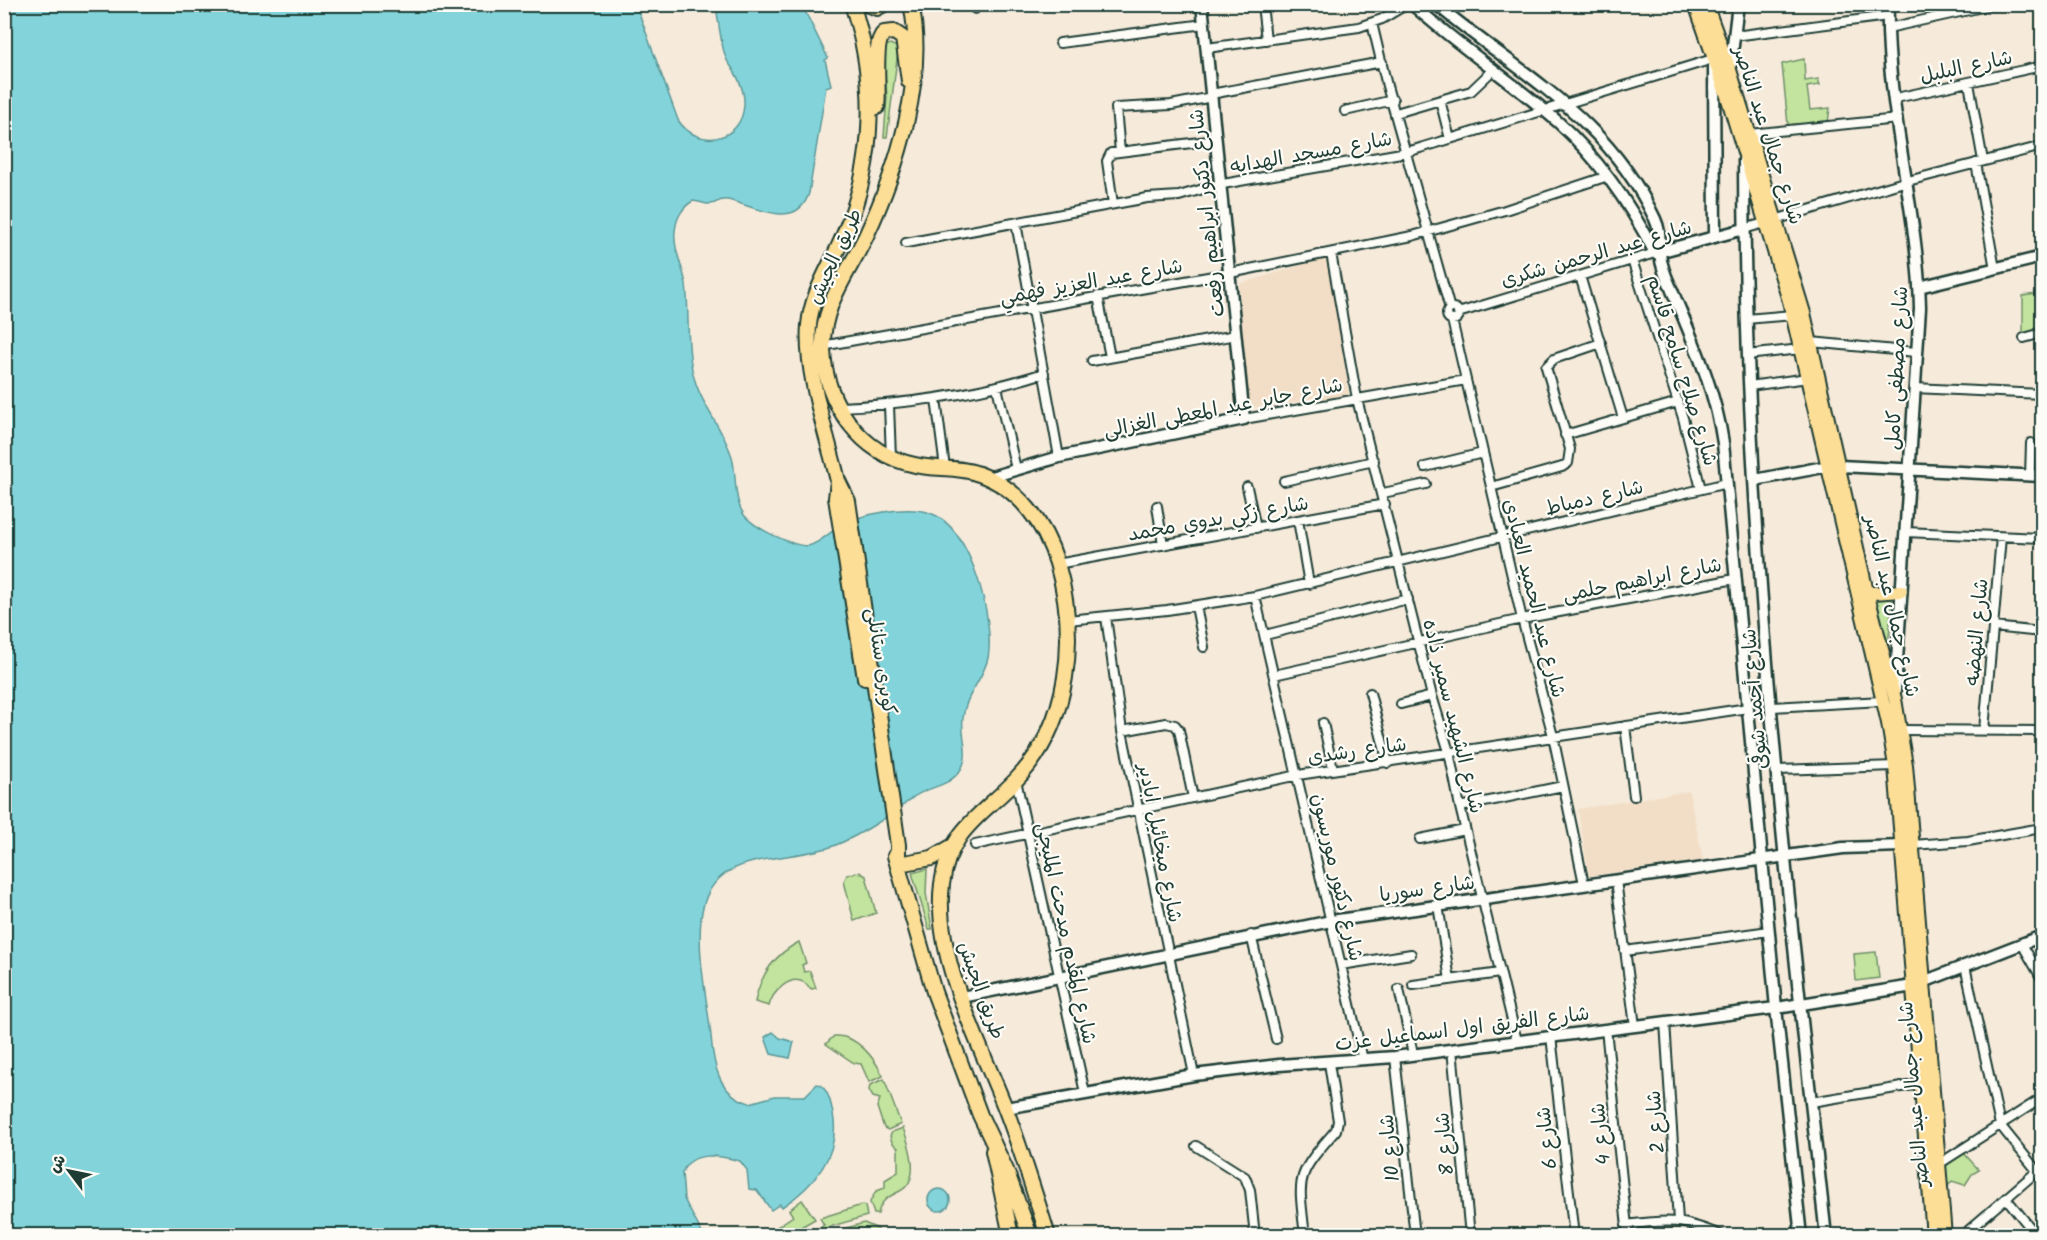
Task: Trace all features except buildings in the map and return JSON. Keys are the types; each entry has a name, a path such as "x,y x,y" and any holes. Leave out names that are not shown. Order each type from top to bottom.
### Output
{"highway":[{"name":"طريق الجيش","path":"838,480 815,383 809,325 818,288 853,211 869,136 870,104 866,61 852,4"},
{"path":"866,4 877,8 884,4"},
{"name":"طريق الجيش","path":"911,4 915,45 912,92 883,196 865,239 834,294 824,325 822,346 829,386 838,407 855,431 891,458 914,465 967,470 988,477 1002,485 1027,507 1045,534 1057,564 1068,620 1066,672 1058,705 1041,745 1016,780 968,823 953,846 943,879 941,930 946,955 1006,1108 1048,1236"},
{"path":"869,136 878,100 877,41 887,32 898,33 904,41 906,66 912,92"},
{"name":"كوبرى ستانلى","path":"838,480 848,501 898,864"},
{"path":"953,846 932,858 898,864 909,913 934,992 991,1140 1006,1170 1028,1231"},
{"path":"991,1140 1000,1195 1011,1236"}],"main road":[{"name":"شارع جمال عبد الناصر","path":"1695,4 1744,157 1771,222 1806,346 1889,700 1901,730 1918,984 1945,1236"},
{"name":"شارع جمال عبد الناصر","path":"1706,4 1730,70 1749,134 1793,315 1806,346 1808,378 1835,466"},
{"path":"1863,593 1901,591"},
{"name":"شارع جمال عبد الناصر","path":"1889,700 1895,766 1907,845"},
{"name":"شارع جمال عبد الناصر","path":"1918,984 1920,1084 1933,1236"}],"street":[{"name":"شارع دكتور ابراهيم رفعت","path":"1202,4 1244,419"},
{"path":"1262,4 1266,40"},
{"path":"1207,48 1345,30 1372,23 1407,4"},
{"path":"1412,4 1558,122 1608,176 1657,253"},
{"path":"1730,108 1730,70 1738,4"},
{"name":"شارع مصطفى كامل","path":"1888,4 1888,28 1904,182 1919,287 1901,591 1889,700"},
{"path":"1888,28 1996,4"},
{"path":"1437,5 1566,104 1600,136 1635,184 1661,234 1657,253"},
{"path":"1735,33 1742,35 1888,16"},
{"path":"1372,23 1450,309 1447,316 1452,320 1457,318 1458,313 1450,309"},
{"path":"1060,44 1204,24"},
{"path":"1714,61 1715,237"},
{"name":"شارع مسجد الهدايه","path":"906,243 1113,204 1179,196 1221,185 1407,152 1714,61"},
{"path":"1120,152 1116,108 1171,105 1382,62"},
{"name":"شارع البلبل","path":"1896,98 2043,66"},
{"path":"1396,113 1471,91 1493,70"},
{"path":"1969,83 1995,269"},
{"path":"1345,111 1393,100"},
{"path":"1440,100 1450,139"},
{"path":"1749,134 1898,118"},
{"path":"1113,204 1107,158 1111,153 1216,140"},
{"path":"1744,229 1904,182 2043,146"},
{"name":"شارع أحمد شوقى","path":"1744,157 1747,355 1772,707 1800,1004 1826,1236"},
{"name":"شارع عبد العزيز فهمي","path":"822,346 1230,273 1429,232 1608,176"},
{"path":"1016,223 1059,457"},
{"name":"شارع عبد الرحمن شكرى","path":"1458,313 1632,260 1744,229"},
{"name":"شارع الشهيد سمير ذاده","path":"1331,253 1357,399 1386,504 1432,696 1449,752 1465,830 1517,1041"},
{"name":"شارع أحمد شوقى","path":"1657,253 1712,393 1720,426 1776,1008 1801,1236"},
{"path":"1919,287 2043,257"},
{"name":"شارع صلاح سامح قاسم","path":"1632,260 1678,402 1701,489"},
{"path":"1580,276 1623,418"},
{"path":"1098,296 1110,357"},
{"path":"1746,319 1793,315"},
{"name":"شارع عبد الحميد العبادى","path":"1452,320 1522,619 1553,736 1584,884"},
{"path":"2024,338 2043,333"},
{"path":"1092,360 1236,335"},
{"path":"1491,487 1566,466 1571,456 1546,367 1554,359 1601,344"},
{"path":"1747,355 1806,346 1916,352"},
{"path":"838,407 888,405 936,399 997,387 1044,373"},
{"path":"1749,386 1808,378"},
{"name":"شارع جابر عبد المعطى الغزالى","path":"988,477 1059,457 1244,419 1466,380"},
{"path":"997,387 1016,469"},
{"path":"1914,388 2043,394"},
{"path":"936,399 945,468"},
{"path":"1565,435 1678,402"},
{"path":"888,405 891,458"},
{"path":"2030,476 2031,443"},
{"path":"1425,467 1483,453"},
{"path":"1284,481 1374,461"},
{"path":"1755,480 1835,466 2043,476"},
{"name":"شارع دمياط","path":"1068,620 1196,606 1256,596 1399,559 1727,483"},
{"path":"1383,493 1426,484"},
{"path":"1247,487 1256,528"},
{"name":"شارع زكي بدوي محمد","path":"1057,564 1386,504"},
{"path":"1157,506 1163,545"},
{"path":"1298,520 1309,584"},
{"path":"1905,532 2043,538"},
{"name":"شارع النهضه","path":"1984,730 2001,537"},
{"name":"شارع ابراهيم حلمى","path":"1274,675 1522,619 1735,579"},
{"name":"شارع دكتور موريسون","path":"1256,596 1363,1060"},
{"path":"1265,635 1408,599"},
{"path":"1196,606 1204,646"},
{"name":"شارع ميخائيل ابادير","path":"1106,617 1122,731 1166,953 1194,1075"},
{"path":"1993,627 2043,632"},
{"path":"1370,693 1388,763"},
{"path":"1401,704 1432,696"},
{"path":"1772,707 1889,700"},
{"name":"شارع رشدى","path":"975,845 1138,812 1298,775 1748,708"},
{"path":"1122,731 1166,723 1175,725 1179,730 1193,798"},
{"path":"1323,723 1333,770"},
{"path":"1625,726 1634,796"},
{"path":"1901,730 2043,731"},
{"path":"1778,770 1895,766"},
{"name":"شارع المقدم مدحت المليجى","path":"1016,780 1085,1094"},
{"path":"1460,807 1563,786"},
{"path":"1907,845 1968,841 2043,828"},
{"path":"1420,838 1465,830"},
{"name":"شارع سوريا","path":"963,997 1251,935 1331,921 1762,859 1872,845 1907,845"},
{"path":"1616,880 1635,1026"},
{"path":"1438,904 1450,980"},
{"path":"1625,951 1769,931"},
{"path":"1251,935 1276,1039"},
{"name":"شارع الفريق اول اسماعيل عزت","path":"1006,1108 1194,1075 1279,1065 1363,1060 1776,1008 1918,984 2043,936"},
{"path":"2022,944 2043,979"},
{"path":"1341,965 1411,954"},
{"path":"1962,1236 2006,1198 2041,1172 2000,1125 1965,966"},
{"path":"1413,985 1500,973"},
{"path":"1399,989 1413,1054"},
{"name":"شارع 2","path":"1665,1022 1678,1221"},
{"name":"شارع 4","path":"1606,1029 1628,1236"},
{"name":"شارع 6","path":"1551,1036 1574,1236"},
{"name":"شارع 8","path":"1452,1049 1470,1236"},
{"name":"شارع 10","path":"1395,1056 1415,1236"},
{"path":"1305,1236 1300,1189 1302,1173 1336,1130 1338,1121 1329,1063"},
{"path":"1811,1102 1920,1084"},
{"path":"1939,1164 2043,1098"},
{"path":"1196,1146 1245,1177 1250,1190 1255,1236"},
{"path":"2006,1198 2037,1236"},
{"path":"1626,1225 1665,1219 1723,1236"}],"shaded area":[{"path":"1329,257 1349,396 1247,408 1239,284"},
{"path":"1689,791 1703,860 1589,876 1578,809"}],"green space":[{"path":"890,44 897,47 898,51 887,137 884,137 887,97 883,52 884,47"},
{"path":"1804,59 1805,81 1818,79 1820,85 1807,87 1810,110 1830,108 1828,122 1788,125 1782,64"},
{"path":"2042,293 2042,330 2023,335 2023,296"},
{"path":"1892,594 1888,654 1871,598"},
{"path":"927,869 926,893 932,929 929,929 912,873"},
{"path":"859,872 866,876 876,913 854,921 844,881 847,875"},
{"path":"799,942 806,963 802,965 804,972 810,971 816,988 812,989 799,981 788,982 778,990 769,1006 755,1002 760,983 775,960"},
{"path":"1876,952 1879,978 1856,981 1854,954"},
{"path":"834,1036 842,1036 858,1043 870,1055 883,1076 869,1082 861,1064 854,1063 826,1044"},
{"path":"884,1079 901,1124 888,1130 884,1128 877,1107 880,1099 873,1097 869,1090 870,1085"},
{"path":"903,1128 912,1161 911,1179 907,1186 883,1202 878,1214 874,1214 870,1202 876,1191 885,1188 885,1180 898,1172 898,1148 890,1136 892,1132"},
{"path":"1962,1151 1979,1170 1972,1174 1965,1185 1952,1181 1941,1195 1938,1169"},
{"path":"802,1200 815,1219 787,1235 768,1233 793,1216 789,1210"},
{"path":"865,1206 867,1216 822,1229 820,1227 824,1225 820,1218"},
{"path":"864,1223 878,1229 875,1235 832,1235 836,1231"}],"water":[{"path":"5,5 636,5 678,120 696,136 717,138 736,127 744,105 739,82 724,53 717,13 724,5 802,5 828,58 825,60 831,85 826,87 809,193 803,205 785,214 762,211 725,200 709,204 693,201 683,210 677,222 675,244 686,284 690,360 696,384 729,447 734,464 738,501 744,515 749,520 764,531 783,540 808,546 839,526 859,518 897,510 930,513 945,521 968,554 984,599 989,642 986,666 964,710 962,725 965,759 963,766 954,777 916,795 895,812 836,845 816,851 752,862 734,869 718,879 707,896 701,919 701,963 713,1057 719,1077 731,1093 750,1103 775,1096 805,1096 817,1084 821,1085 829,1098 833,1114 833,1142 822,1168 805,1189 782,1207 780,1204 771,1210 757,1190 749,1189 747,1170 740,1161 707,1156 692,1160 682,1173 684,1199 703,1235 5,1236"},
{"path":"773,1032 780,1038 794,1042 790,1058 771,1054 765,1037"},
{"path":"939,1189 947,1192 950,1200 947,1208 939,1211 931,1208 928,1200 931,1192"}]}
